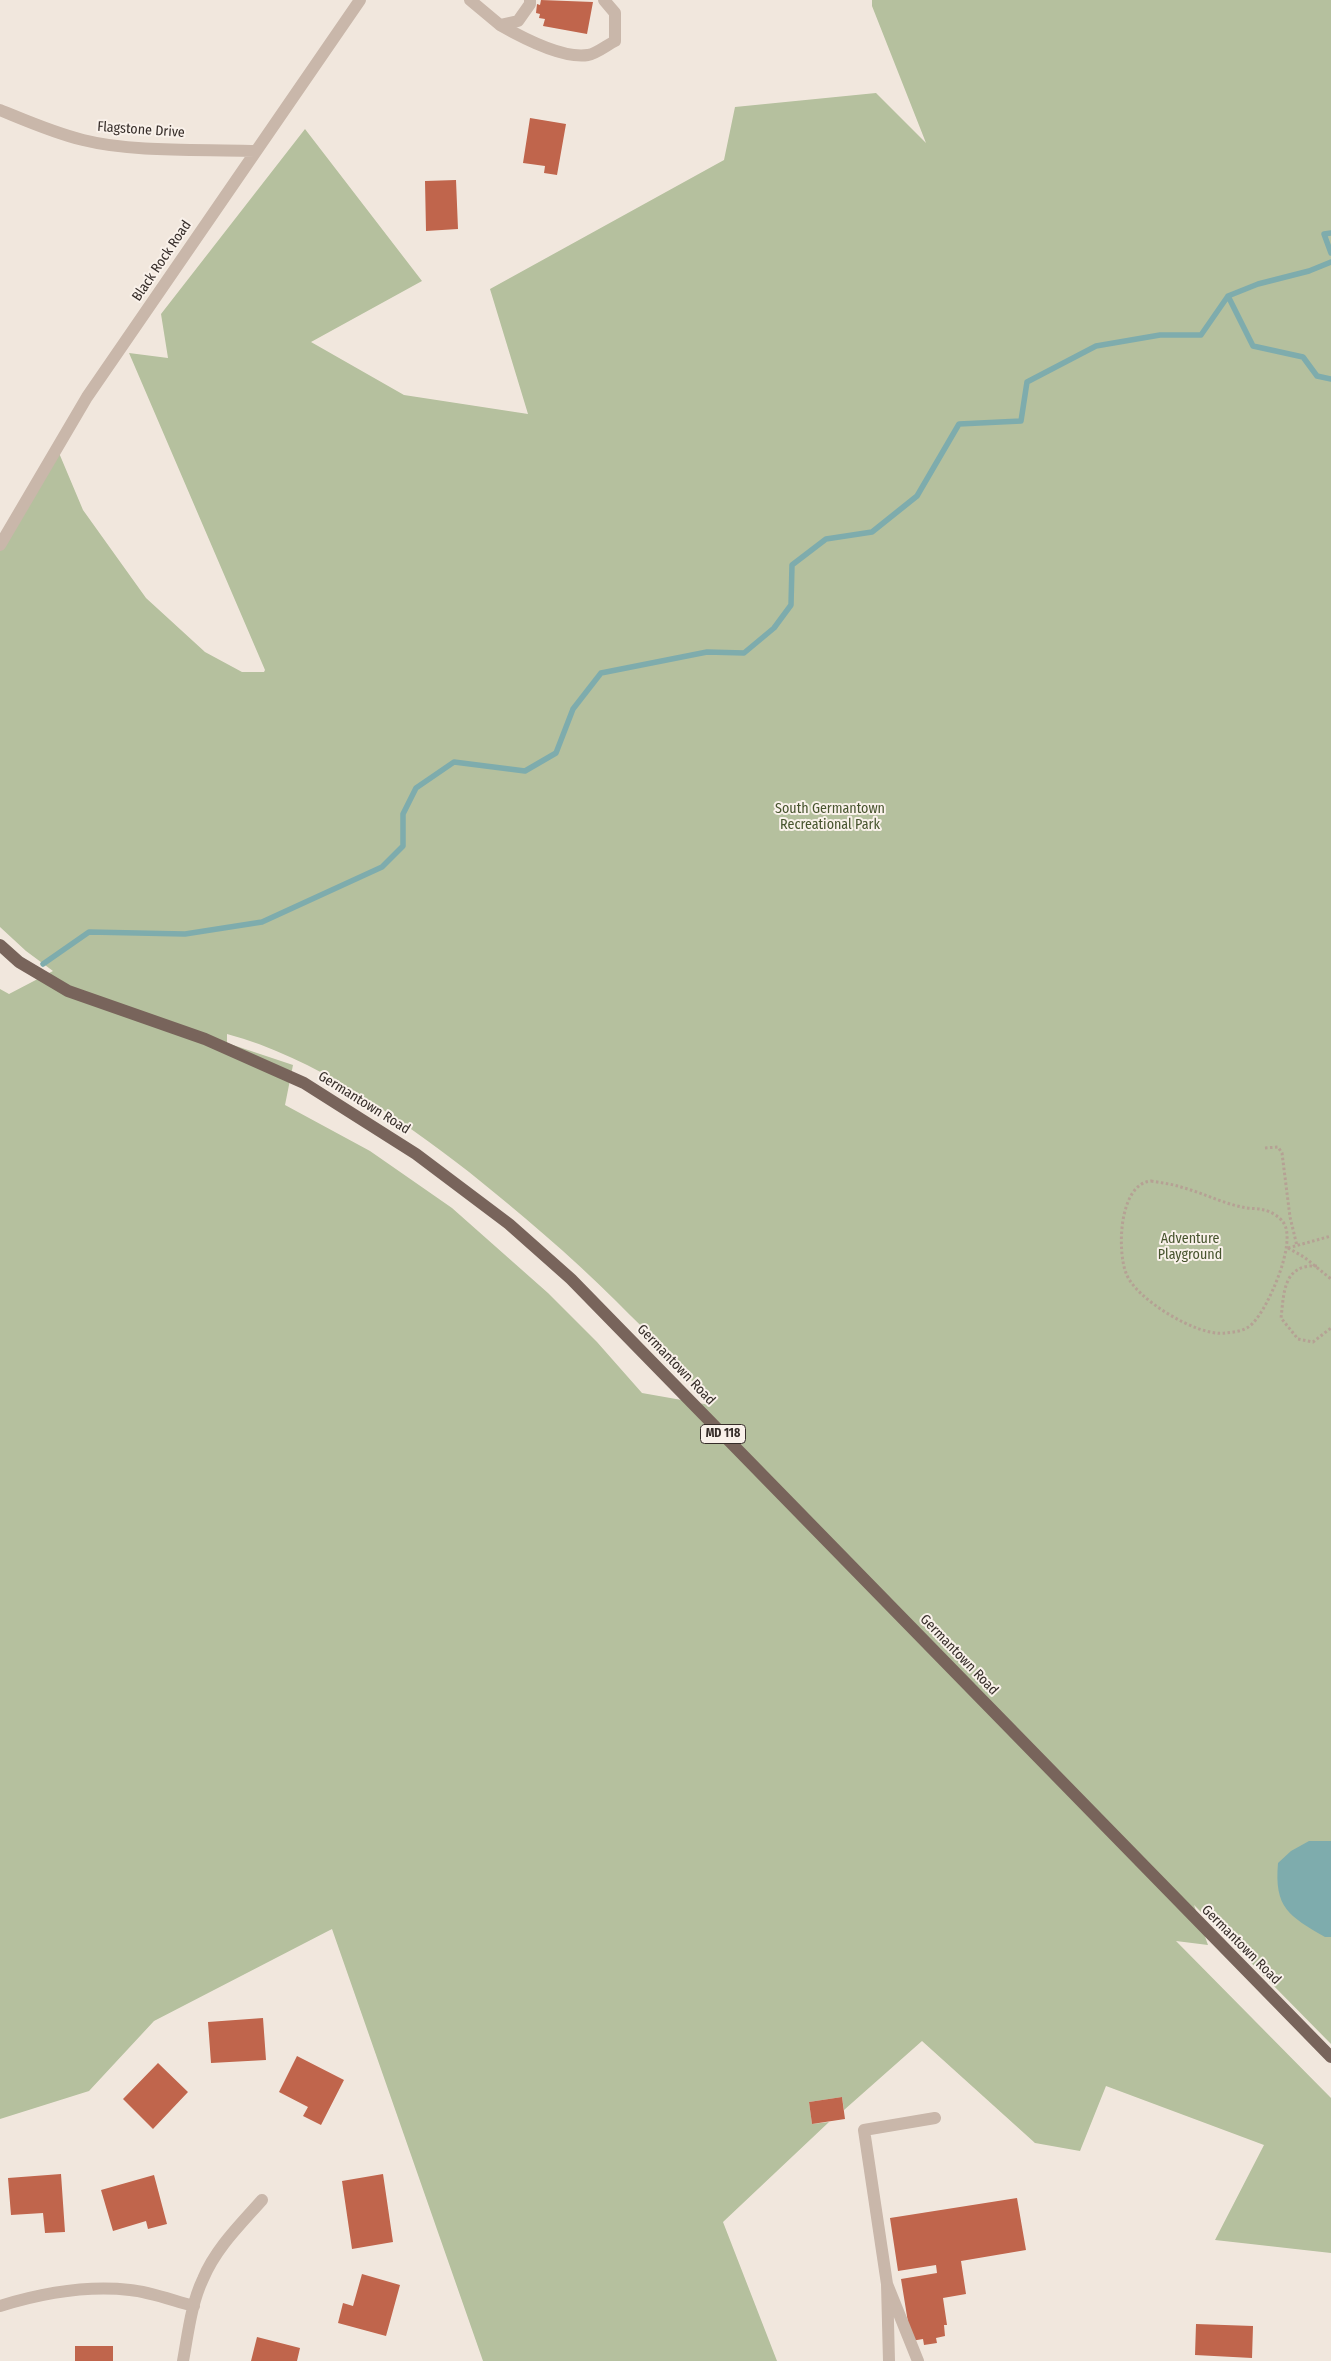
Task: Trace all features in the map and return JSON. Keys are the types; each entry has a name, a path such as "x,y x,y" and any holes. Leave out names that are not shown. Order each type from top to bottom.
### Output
{"main road":[{"name":"Germantown Road","path":"0,945 19,962 68,991 205,1039 304,1083 416,1154 509,1224 571,1279 1331,2057"}],"street":[{"name":"Black Rock Road","path":"0,545 88,397 360,0"},
{"path":"470,0 500,25 530,41 563,52 588,56 615,40 614,13 604,0"},
{"path":"500,25 518,21 530,4 530,0"},
{"name":"Flagstone Drive","path":"0,110 51,131 84,141 133,147 255,151"},
{"path":"889,2361 887,2284 864,2130 935,2118"},
{"path":"183,2361 194,2306 202,2279 222,2244 262,2200"},
{"path":"887,2284 918,2361"},
{"path":"0,2306 30,2297 83,2288 132,2290 194,2306"}],"path":[{"path":"1265,1148 1278,1147 1282,1153 1290,1217 1297,1246"},
{"path":"1151,1181 1183,1187 1241,1207 1264,1210 1273,1214 1284,1222 1288,1234 1288,1248 1276,1280 1253,1324 1242,1331 1218,1334 1181,1321 1147,1300 1126,1275 1120,1245 1128,1203 1135,1188 1142,1182 1151,1181"},
{"path":"1288,1248 1331,1236"},
{"path":"1288,1248 1317,1266 1331,1279"},
{"path":"1317,1266 1307,1266 1293,1272 1284,1290 1281,1318 1298,1339 1312,1342 1331,1328"}],"green space":[{"name":"South Germantown Recreational Park","path":"872,0 1331,0 1331,2044 1194,1905 1208,1945 1176,1941 1331,2098 1331,2253 1215,2240 1264,2145 1106,2086 1080,2151 1035,2143 922,2041 844,2110 842,2097 809,2102 812,2124 829,2122 723,2222 777,2361 483,2361 332,1929 154,2021 89,2091 0,2119 0,989 9,994 53,971 26,951 0,927 0,551 59,453 83,510 146,598 205,652 242,672 264,672 265,670 129,353 168,358 161,314 305,129 422,281 311,342 404,395 528,414 490,289 724,160 735,107 876,93 926,143 872,6","holes":["227,1034 260,1044 292,1058 354,1091 414,1131 469,1172 599,1284 666,1351 710,1405 642,1393 597,1342 548,1293 452,1208 370,1151 285,1105 293,1065 227,1043"]}],"water":[{"path":"1309,1841 1331,1841 1331,1937 1325,1937 1293,1916 1286,1909 1279,1891 1277,1878 1278,1863 1291,1851"}],"building":[{"path":"541,0 593,2 587,34 543,26 545,19 539,18 540,14 536,13 537,4 540,5"},
{"path":"530,118 566,124 557,175 544,173 545,166 523,163"},
{"path":"456,180 458,229 426,231 425,181"},
{"path":"263,2018 266,2060 211,2063 208,2022"},
{"path":"297,2056 344,2080 321,2125 303,2116 308,2107 279,2092"},
{"path":"158,2063 188,2092 153,2129 123,2099"},
{"path":"842,2097 845,2119 812,2124 809,2102"},
{"path":"61,2174 65,2232 45,2233 43,2213 11,2215 8,2178"},
{"path":"383,2174 393,2242 352,2249 342,2181"},
{"path":"154,2175 167,2224 148,2229 146,2221 113,2231 101,2190"},
{"path":"1017,2198 1026,2250 961,2261 966,2294 943,2298 947,2325 944,2325 945,2336 936,2338 937,2343 924,2345 923,2339 911,2341 901,2279 937,2273 936,2265 898,2271 890,2218"},
{"path":"362,2274 400,2285 386,2336 338,2323 343,2303 353,2306"},
{"path":"1196,2324 1253,2326 1252,2358 1195,2355"},
{"path":"257,2337 300,2348 297,2361 251,2361"},
{"path":"75,2346 113,2346 113,2361 75,2361"}],"waterway":[{"path":"1331,233 1324,234 1331,253"},
{"path":"43,964 89,932 185,934 262,922 382,867 403,846 403,814 416,788 454,762 525,771 556,753 573,709 601,673 707,652 744,653 774,628 791,605 792,565 826,539 872,532 917,496 959,424 1021,421 1027,382 1096,346 1160,335 1201,335 1228,296 1258,284 1309,271 1331,262"},
{"path":"1228,296 1253,346 1303,357 1317,376 1331,379"}],"park label":[{"name":"Adventure Playground","path":"1190,1248"}]}
